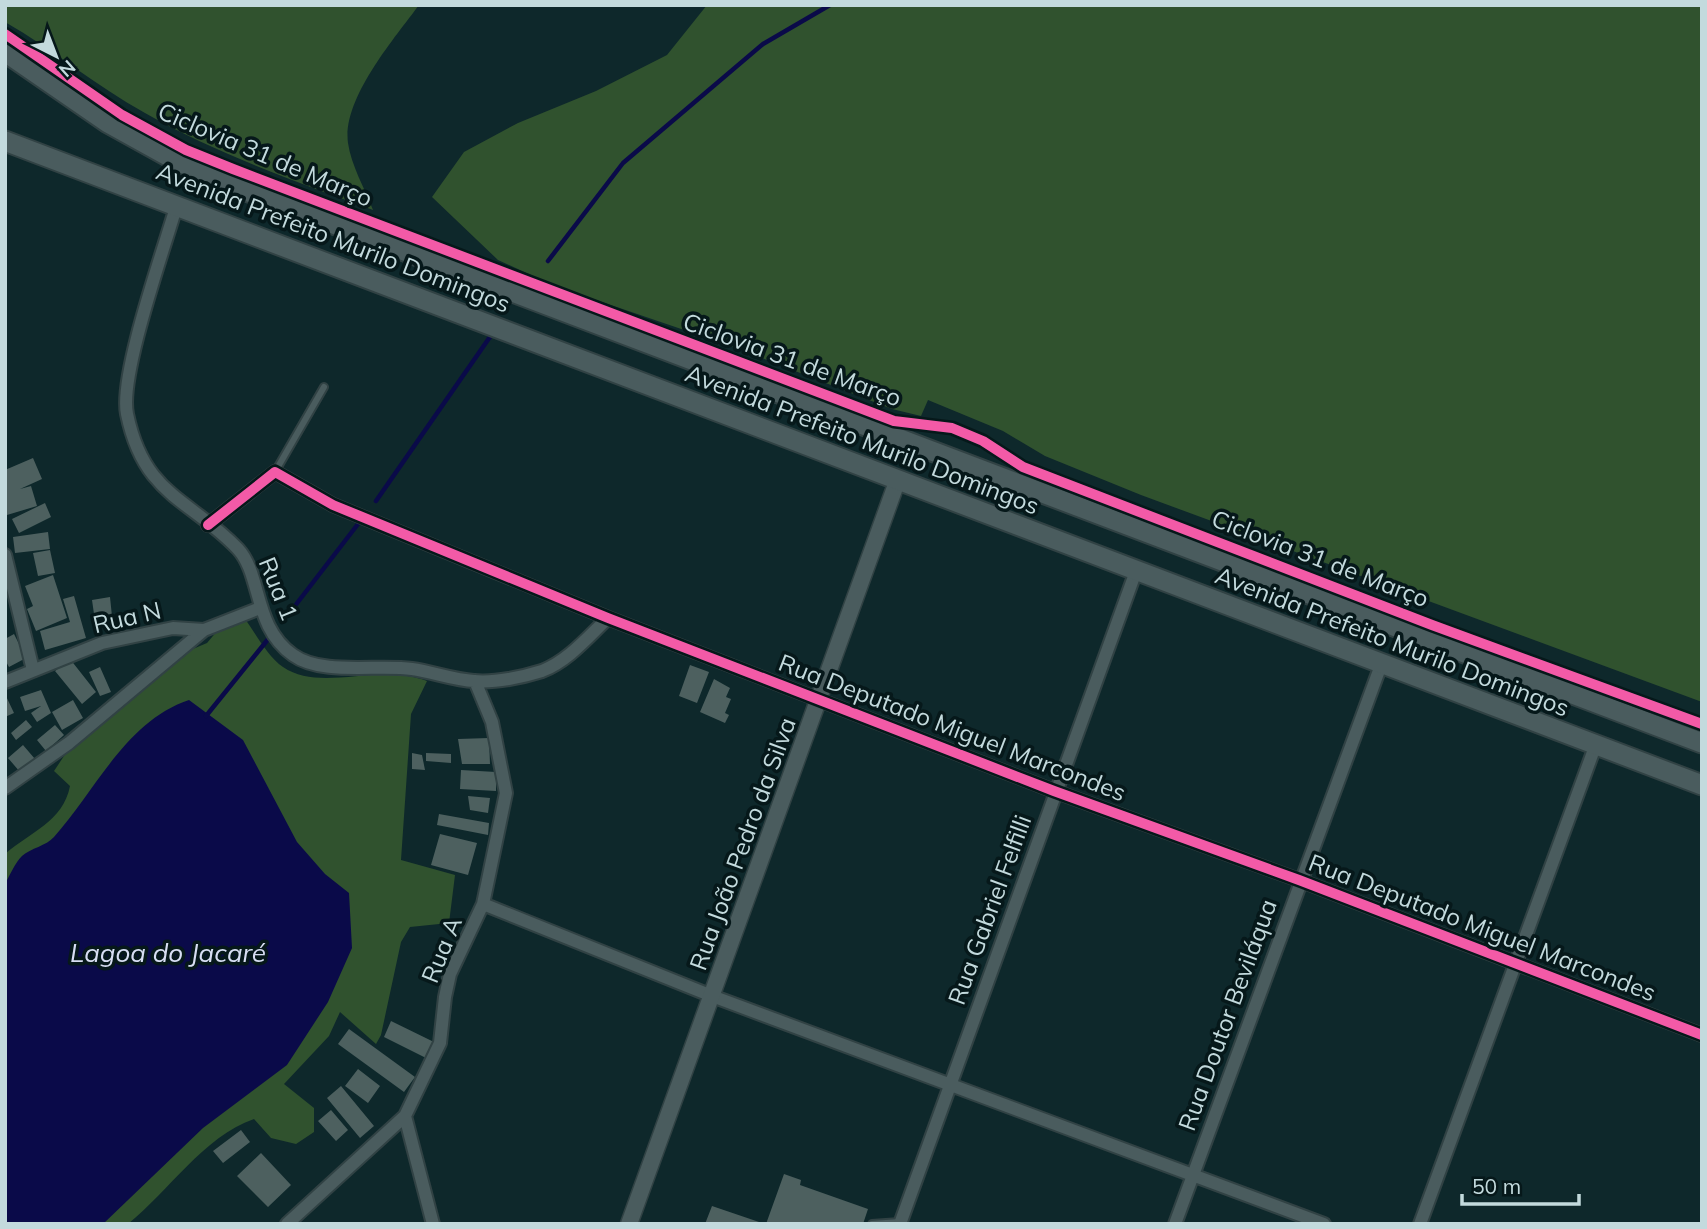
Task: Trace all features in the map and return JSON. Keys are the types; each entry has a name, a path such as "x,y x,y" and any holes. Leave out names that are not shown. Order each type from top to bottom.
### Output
{"main road":[{"name":"Avenida Prefeito Murilo Domingos","path":"5,52 108,123 173,159 233,186 1702,743"},
{"name":"Avenida Prefeito Murilo Domingos","path":"5,141 177,204 1702,785"}],"street":[{"name":"Rua 1","path":"177,204 127,380 126,411 134,443 149,471 167,493 239,550 271,633 293,656 317,665 409,668 475,681 526,676 545,670 574,651 608,618"},
{"path":"208,525 275,472"},
{"name":"Rua Deputado Miguel Marcondes","path":"275,472 333,505 608,618 1054,791 1299,880 1702,1035"},
{"name":"Rua João Pedro da Silva","path":"629,1224 898,479"},
{"path":"5,555 33,670"},
{"name":"Rua Gabriel Felfilli","path":"900,1223 1054,791 1136,571"},
{"name":"Rua N","path":"5,682 102,643 173,628 204,630 260,608"},
{"path":"5,789 69,743 204,630"},
{"name":"Rua Doutor Beviláqua","path":"1175,1224 1299,880 1381,664"},
{"name":"Rua A","path":"287,1224 405,1116 432,1066 440,1043 450,974 483,904 506,793 492,722 475,681"},
{"path":"1420,1224 1596,744"},
{"path":"483,904 712,996 1324,1224"},
{"path":"405,1116 433,1224"}],"lane":[{"path":"275,472 324,387"},
{"path":"872,1224 900,1223"}],"green space":[{"path":"5,5 419,5 372,70 361,89 348,126 352,160 373,210 228,154 145,113 5,22"},
{"path":"707,5 1702,5 1702,702 1141,495 1045,456 1003,431 928,400 921,416 892,409 734,347 555,286 498,260 432,197 464,152 518,123 596,91 667,55"},
{"name":"Lagoa do Jacaré","path":"245,619 272,657 283,667 298,674 332,678 389,674 427,681 411,714 401,860 455,875 449,923 410,927 401,942 381,1035 376,1044 340,1012 329,1036 284,1084 314,1108 314,1132 296,1144 271,1138 254,1119 236,1127 203,1151 128,1224 5,1224 5,854 53,818 60,809 70,786 54,771 64,756 110,713 162,674 181,654 207,643 223,624"}],"water":[{"name":"Lagoa do Jacaré","path":"189,700 243,740 297,842 325,874 349,893 352,948 328,1002 287,1065 203,1128 103,1224 5,1224 5,884 22,856 54,837 130,740 167,710"}],"building":[{"path":"33,458 42,479 20,489 31,486 37,506 7,515 5,470"},
{"path":"45,503 51,517 19,533 12,519"},
{"path":"48,532 50,549 15,553 13,537"},
{"path":"50,550 55,573 38,576 33,553"},
{"path":"53,575 67,618 36,631 27,609 33,606 25,586"},
{"path":"74,596 86,638 45,650 40,631 70,622 63,599"},
{"path":"110,597 113,626 96,628 92,600"},
{"path":"14,634 26,658 9,667 5,660 5,639"},
{"path":"70,659 96,692 82,704 55,671"},
{"path":"690,665 709,672 697,703 679,696"},
{"path":"100,667 111,692 100,696 89,672"},
{"path":"714,679 730,688 726,697 731,699 725,713 729,715 725,723 700,712"},
{"path":"41,690 51,713 37,722 31,713 41,706 25,711 20,697"},
{"path":"5,694 14,713 5,717"},
{"path":"73,700 83,718 62,730 52,712"},
{"path":"26,720 32,727 16,740 11,733"},
{"path":"55,725 64,735 46,751 37,740"},
{"path":"489,738 490,764 462,764 458,739"},
{"path":"23,745 35,759 20,772 8,758"},
{"path":"412,753 422,755 425,770 412,769"},
{"path":"426,753 451,754 451,763 426,761"},
{"path":"461,770 496,772 496,791 460,789"},
{"path":"468,796 490,798 488,813 470,810"},
{"path":"439,814 489,823 488,835 437,825"},
{"path":"440,834 477,843 468,875 431,865"},
{"path":"391,1021 436,1043 428,1059 384,1037"},
{"path":"349,1029 415,1077 404,1092 338,1044"},
{"path":"358,1069 380,1086 368,1103 345,1086"},
{"path":"341,1086 374,1126 360,1138 327,1098"},
{"path":"331,1110 348,1130 336,1141 318,1121"},
{"path":"241,1130 250,1142 223,1163 213,1151"},
{"path":"261,1153 291,1185 268,1207 237,1176"},
{"path":"784,1174 801,1180 800,1185 868,1209 863,1224 766,1224"},
{"path":"712,1206 762,1223 762,1224 705,1224"}],"waterway":[{"path":"548,261 623,163 763,44 830,5"},
{"path":"376,501 492,334"},
{"path":"291,611 358,524"},
{"path":"206,716 269,638"}],"cycle path":[{"name":"Ciclovia 31 de Março","path":"5,34 122,115 186,150 894,421 952,428 983,441 1023,467 1432,625 1702,724"},
{"path":"208,525 275,472 333,505 608,618 1054,791 1299,880 1702,1035"}]}
